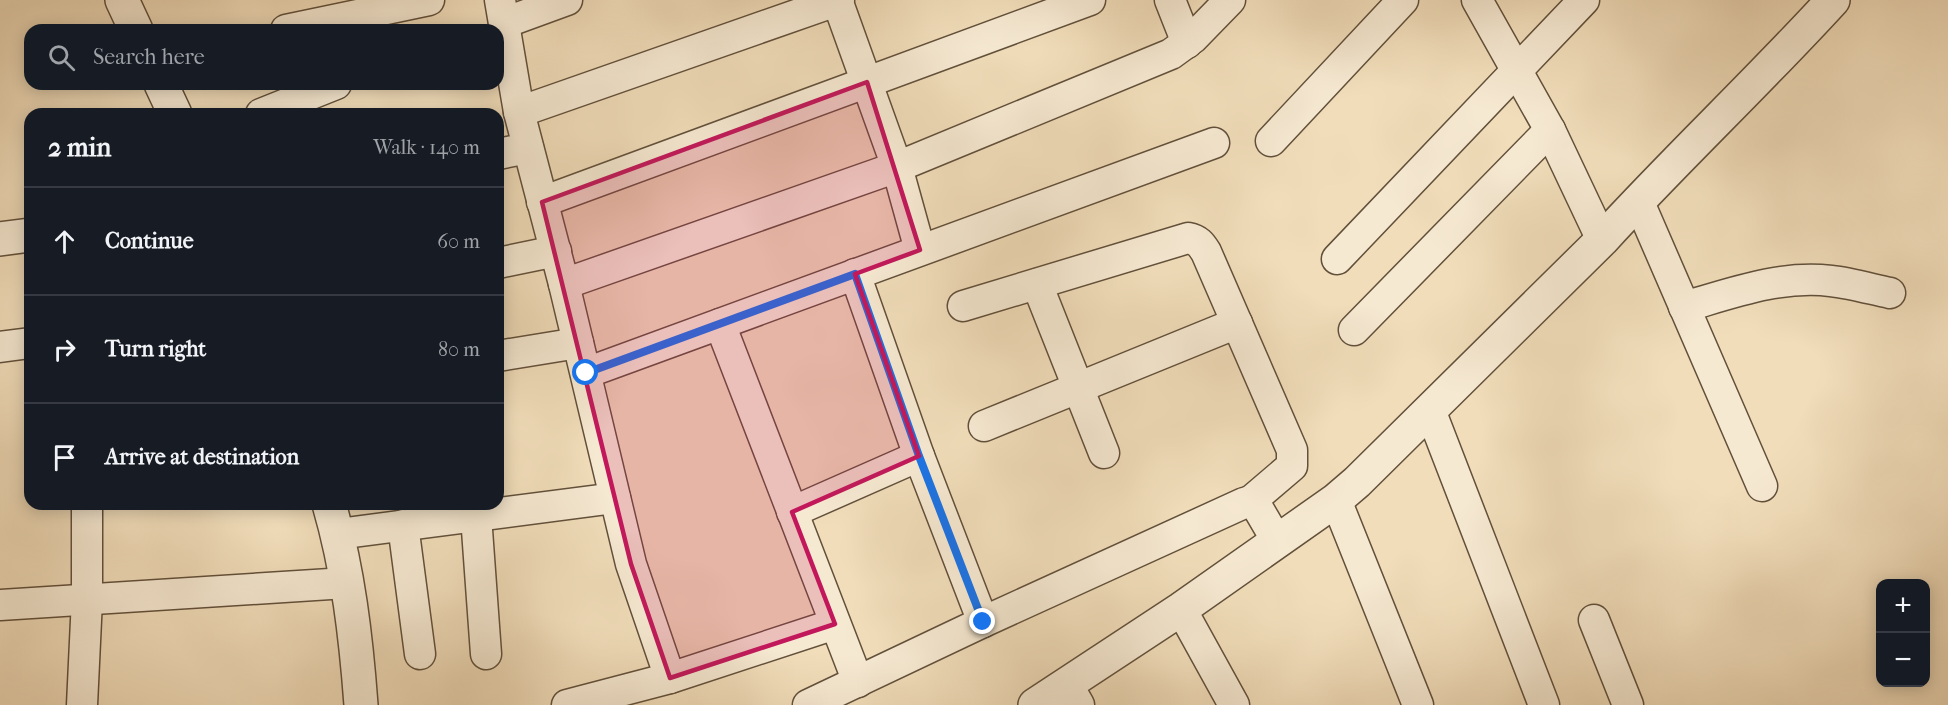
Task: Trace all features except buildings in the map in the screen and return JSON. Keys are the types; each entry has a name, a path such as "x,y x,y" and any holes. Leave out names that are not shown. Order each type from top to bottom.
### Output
{"street":[{"path":"122,0 133,24"},
{"path":"315,24 429,0"},
{"path":"504,31 567,0"},
{"path":"519,112 838,0 897,167 921,250"},
{"path":"542,202 1090,0"},
{"path":"1170,0 1186,43"},
{"path":"564,284 897,167 1171,54 1186,43 1230,0"},
{"path":"1271,141 1404,0"},
{"path":"1477,0 1550,130 1602,240"},
{"path":"1337,259 1584,0"},
{"path":"1035,705 1073,695 1181,609 1357,483 1602,240 1638,200 1777,61 1833,0"},
{"path":"504,36 519,112 556,251 631,564 670,678"},
{"path":"164,90 172,108"},
{"path":"276,108 321,90"},
{"path":"1354,330 1550,130"},
{"path":"586,373 1214,143"},
{"path":"504,153 528,148"},
{"path":"1638,200 1762,486"},
{"path":"0,239 24,236"},
{"path":"808,705 983,622 1251,501 1292,466 1294,459 1292,450 1206,252 1196,239 1188,238 963,306"},
{"path":"504,262 556,251"},
{"path":"855,274 919,456 983,622"},
{"path":"1684,307 1751,287 1806,280 1832,281 1890,293"},
{"path":"1037,284 1104,453"},
{"path":"984,426 1237,323"},
{"path":"720,324 858,682"},
{"path":"504,355 578,343"},
{"path":"0,347 24,344"},
{"path":"1430,410 1544,705"},
{"path":"792,512 919,456"},
{"path":"362,705 356,638 334,519 403,525 615,498"},
{"path":"1336,500 1418,705"},
{"path":"1251,501 1256,505 1277,541"},
{"path":"82,705 87,599 87,510"},
{"path":"476,516 486,654"},
{"path":"403,525 420,654"},
{"path":"0,605 346,583"},
{"path":"1181,609 1234,705"},
{"path":"1594,620 1628,705"},
{"path":"567,705 670,678 835,624"}],"highlighted area":[{"path":"867,82 920,250 855,274 919,456 792,512 835,624 670,678 631,564 542,202"}],"route":[{"path":"586,373 855,274 919,456 983,622"}]}
